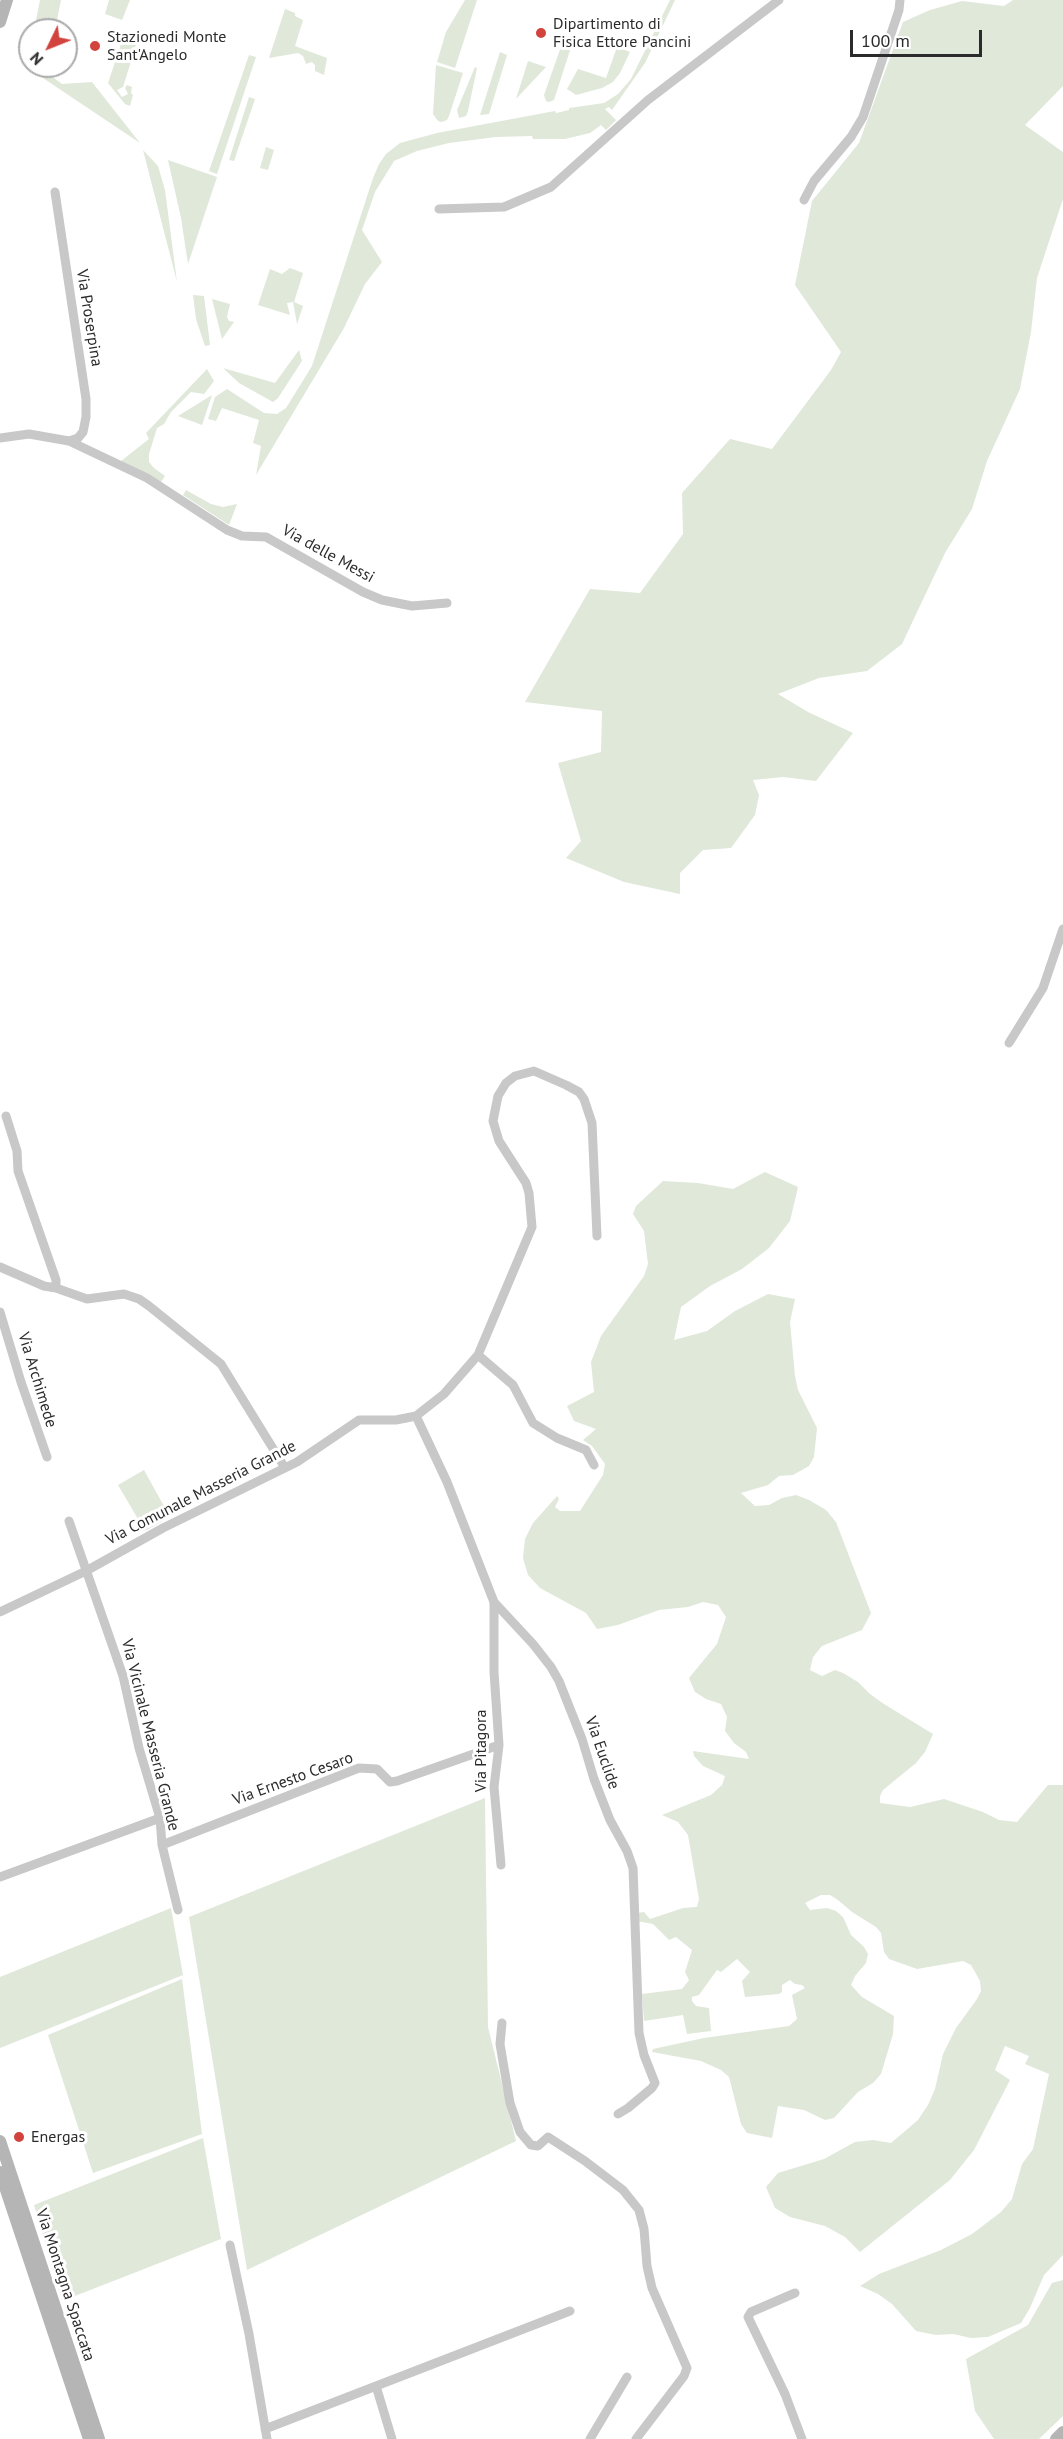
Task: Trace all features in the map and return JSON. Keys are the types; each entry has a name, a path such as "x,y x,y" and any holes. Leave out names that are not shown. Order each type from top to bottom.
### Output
{"main road":[{"path":"0,22 8,0"},
{"name":"Via Montagna Spaccata","path":"0,2141 99,2439"},
{"name":"Via Montagna Spaccata","path":"0,2172 89,2439"},
{"path":"1056,2439 1063,2432"}],"street":[{"path":"439,209 504,207 551,187 648,100 779,0"},
{"path":"804,200 814,181 851,137 863,117 899,10 900,0"},
{"name":"Via Proserpina","path":"55,192 86,399 83,432 78,438 69,441"},
{"path":"0,438 29,434 69,441"},
{"name":"Via delle Messi","path":"69,441 147,478 227,530 242,536 266,537 363,592 382,600 412,606 447,603"},
{"path":"1009,1043 1043,988 1063,929"},
{"name":"Via Comunale Masseria Grande","path":"0,1612 86,1571 163,1528 285,1468 359,1420 388,1421 416,1416 444,1394 478,1355 532,1227 533,1218 526,1183 500,1141 494,1120 498,1096 506,1083 515,1076 534,1071 579,1092 584,1099 591,1123 597,1236"},
{"path":"6,1116 17,1151 18,1171 56,1280 56,1288"},
{"path":"0,1267 37,1284 87,1299 124,1294 149,1306 221,1364 285,1468"},
{"name":"Via Archimede","path":"0,1312 24,1393 47,1457"},
{"path":"478,1355 513,1385 527,1417 533,1423 556,1438 586,1450 594,1465"},
{"name":"Via Euclide","path":"416,1416 447,1482 494,1602 533,1644 559,1681 610,1820 627,1851 633,1868 639,2033 644,2055 655,2084 618,2114"},
{"path":"69,1521 86,1571"},
{"name":"Via Vicinale Masseria Grande","path":"86,1571 119,1662 139,1748 160,1818 162,1845 178,1910"},
{"name":"Via Pitagora","path":"494,1602 494,1672 499,1745 494,1787 501,1865"},
{"name":"Via Ernesto Cesaro","path":"162,1845 359,1768 377,1769 390,1782 393,1782 499,1745"},
{"path":"0,1877 160,1818"},
{"path":"502,2023 500,2044 510,2103 520,2132 531,2145 538,2146 548,2137 585,2161 623,2190 639,2210 644,2229 647,2266 652,2288 687,2368 684,2376 636,2439"},
{"path":"230,2245 247,2324 266,2434 376,2386 570,2311"},
{"path":"795,2293 751,2312 748,2317 785,2394 802,2439"},
{"path":"590,2439 627,2377"},
{"path":"376,2386 392,2439"}],"shaded area":[{"path":"40,0 61,0 57,18 36,18"},
{"path":"109,0 130,0 122,20 105,14"},
{"path":"465,0 477,0 455,68 437,62 446,32"},
{"path":"670,0 675,0 645,63 612,110 609,107 605,109 616,120 606,130 601,125 590,133 565,139 533,139 532,136 496,137 449,143 417,151 394,161 375,192 362,230 382,262 365,284 344,328 256,475 261,446 253,443 259,420 222,408 216,421 208,419 215,397 227,389 264,413 277,414 286,408 312,366 373,178 386,154 400,143 437,133 604,103 618,94 631,79"},
{"path":"1013,0 1063,0 1063,86 1025,125 1063,152 1063,199 1037,278 1031,332 1020,389 987,461 972,509 945,553 902,644 867,671 819,678 778,694 808,712 853,733 816,781 783,777 753,780 759,795 755,815 731,848 703,850 680,873 680,894 624,882 566,858 581,841 558,763 601,752 602,711 525,702 590,589 640,593 683,534 682,493 730,439 772,449 831,370 841,352 795,285 812,201 859,143 903,22 930,10 962,1 1004,6"},
{"path":"285,9 295,13 295,16 303,20 295,46 327,58 324,75 315,71 315,65 312,62 306,64 303,56 298,53 269,58"},
{"path":"139,35 135,48 117,57 121,44"},
{"path":"563,41 572,44 554,100 549,102 546,101 544,95"},
{"path":"617,47 630,52 613,82 602,88 576,95 567,89 578,69 606,78"},
{"path":"134,52 123,87 117,90 122,97 128,94 125,88 127,85 132,87 133,95 130,106 125,104 108,83 115,62"},
{"path":"500,52 507,55 489,114 480,115"},
{"path":"249,55 256,57 217,174 209,171"},
{"path":"528,61 546,67 516,99"},
{"path":"436,65 463,73 449,116 442,122 438,121 433,114"},
{"path":"475,67 477,68 468,111 466,116 459,118 457,110"},
{"path":"43,78 54,78 62,84 92,82 140,143"},
{"path":"249,97 255,99 234,161 229,160"},
{"path":"266,147 274,150 268,170 260,168"},
{"path":"143,150 158,166 165,190 177,282"},
{"path":"168,160 217,177 188,264 181,218"},
{"path":"290,268 303,273 294,302 303,306 297,324 293,302 287,303 290,315 258,305 270,269 282,274"},
{"path":"193,295 204,296 210,345 205,346 196,319"},
{"path":"212,299 230,304 227,317 229,321 234,322 222,339"},
{"path":"299,350 302,361 273,402 239,383 223,368 275,383"},
{"path":"207,369 214,381 204,394 191,392 171,412 164,424 157,428 149,454 149,462 165,476 161,482 121,461 149,439 146,433"},
{"path":"212,395 202,425 178,416"},
{"path":"186,490 211,504 223,507 237,504 229,525 183,495"},
{"path":"765,1172 798,1187 790,1221 769,1248 742,1269 710,1286 681,1307 674,1340 707,1331 735,1311 768,1294 795,1299 790,1322 795,1376 798,1390 817,1428 814,1457 809,1466 793,1475 779,1476 768,1485 741,1493 755,1506 769,1505 782,1498 796,1495 826,1510 836,1522 871,1613 862,1630 822,1646 813,1657 810,1670 822,1676 835,1670 843,1673 858,1682 884,1704 933,1734 925,1752 916,1763 883,1790 880,1803 910,1807 944,1799 999,1820 1017,1822 1048,1785 1063,1785 1063,2255 1044,2275 1021,2323 988,2337 971,2338 916,2331 892,2304 878,2294 860,2286 879,2274 941,2250 972,2234 1001,2212 1012,2199 1022,2164 1033,2149 1049,2074 1025,2064 1029,2056 1005,2046 995,2070 1010,2080 974,2150 950,2180 860,2252 845,2237 825,2226 790,2217 775,2208 766,2187 778,2173 824,2159 855,2142 873,2140 891,2143 918,2120 935,2089 943,2054 956,2028 981,1991 980,1981 971,1965 963,1961 917,1969 889,1959 884,1952 881,1933 876,1927 830,1895 821,1895 805,1903 810,1910 827,1908 836,1911 843,1917 851,1935 868,1954 866,1963 851,1985 862,1997 894,2016 893,2034 881,2074 873,2083 858,2092 834,2118 825,2120 804,2110 778,2106 772,2138 747,2133 741,2124 729,2077 721,2070 701,2061 652,2052 653,2049 704,2038 789,2026 797,2019 792,1995 805,1988 790,1980 782,1985 782,1992 779,1994 745,1997 742,1981 750,1972 737,1959 721,1972 717,1970 699,1995 692,1997 696,2006 709,2008 711,2031 687,2034 683,2015 644,2021 642,1994 682,1989 689,1980 685,1972 692,1950 676,1937 669,1940 653,1924 637,1921 637,1913 644,1912 650,1919 683,1908 697,1907 699,1899 688,1835 678,1822 662,1815 711,1795 722,1785 725,1776 703,1766 694,1756 693,1751 749,1759 746,1752 734,1743 725,1731 727,1717 721,1704 695,1692 689,1678 717,1644 726,1617 718,1605 703,1602 688,1607 659,1610 618,1625 597,1629 586,1613 540,1588 528,1575 523,1558 525,1539 533,1523 557,1496 559,1499 555,1507 560,1511 580,1511 603,1475 605,1464 592,1446 583,1440 596,1429 574,1421 567,1406 594,1392 591,1362 601,1336 644,1276 648,1264 644,1231 633,1214 636,1206 663,1181 698,1183 733,1189"},
{"path":"144,1470 170,1517 145,1531 118,1485"},
{"path":"485,1798 488,2027 516,2141 247,2270 189,1917"},
{"path":"171,1908 183,1975 0,2048 0,1977"},
{"path":"182,1979 202,2134 93,2173 48,2035"},
{"path":"203,2138 221,2239 62,2301 34,2205"},
{"path":"1063,2280 1063,2416 1039,2439 994,2439 975,2411 966,2359 1028,2325 1052,2283"}],"place":[{"name":"Dipartimento di Fisica Ettore Pancini","path":"541,33"},
{"name":"Stazionedi Monte Sant'Angelo","path":"95,46"},
{"name":"Energas","path":"19,2137"}]}
